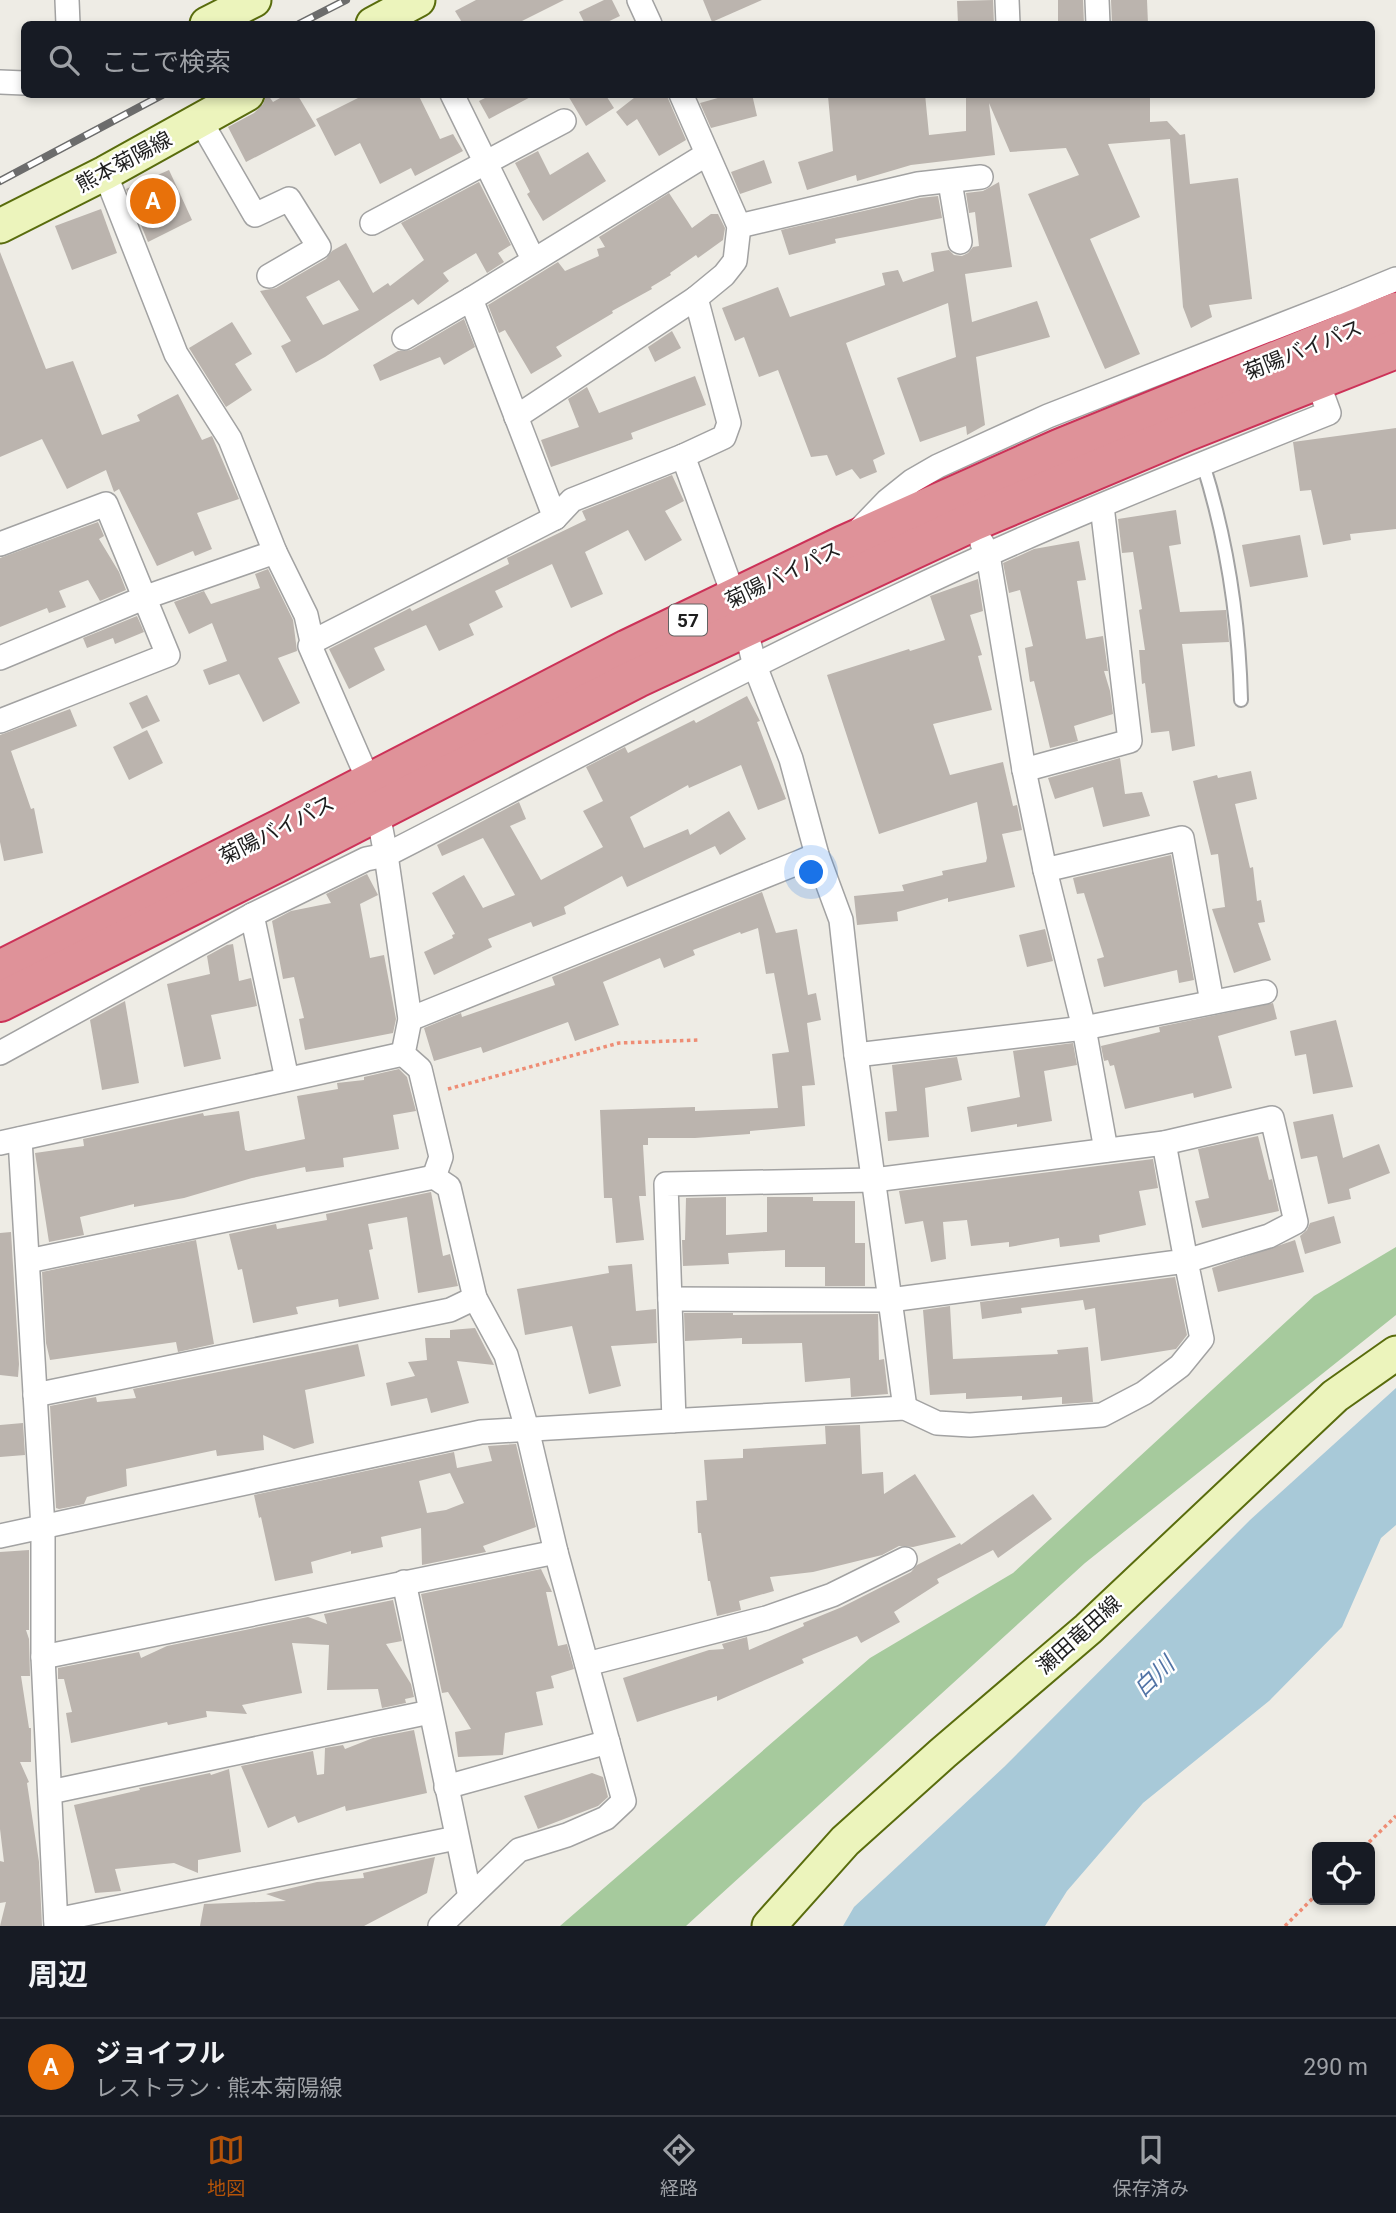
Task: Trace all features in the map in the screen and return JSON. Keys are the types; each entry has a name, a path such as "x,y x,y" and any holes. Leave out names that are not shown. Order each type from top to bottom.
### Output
{"highway":[{"name":"菊陽バイパス","path":"740,613 844,545 1054,432 1352,313 1396,312"},
{"name":"菊陽バイパス","path":"0,1002 373,797 628,649 980,538 1188,431 1396,349"},
{"name":"菊陽バイパス","path":"0,970 373,797"}],"main road":[{"path":"213,21 254,0"},
{"path":"382,21 415,10"},
{"name":"熊本菊陽線","path":"0,226 104,173 240,98"},
{"name":"瀬田竜田線","path":"769,1926 845,1841 1088,1629 1335,1396 1396,1353"}],"street":[{"path":"67,0 68,21"},
{"path":"639,0 649,21"},
{"path":"1007,0 1008,21"},
{"path":"1097,0 1098,21"},
{"path":"0,82 21,83"},
{"path":"454,98 533,260"},
{"path":"516,417 696,298 724,275 735,261 739,226 683,98"},
{"path":"200,120 255,215 289,199 319,247 269,276"},
{"path":"372,223 564,121"},
{"path":"404,338 707,154"},
{"path":"104,173 176,354 230,439 275,552 306,615 312,642 310,646 373,797 386,855 410,1019 403,1054"},
{"path":"739,226 918,184 981,177"},
{"path":"950,182 960,242"},
{"path":"1352,313 1396,279"},
{"path":"312,642 555,518 572,500 724,437 729,422 696,298"},
{"path":"471,299 555,518"},
{"path":"0,1054 252,915 366,859 386,855 896,596 980,538 1102,506 1329,413 1317,380"},
{"path":"683,456 740,613 755,666 791,760 817,855 841,920 856,1055 905,1408"},
{"path":"0,544 106,504 168,655 0,721"},
{"path":"1024,770 1130,741 1102,506"},
{"path":"980,538 1024,770 1045,870 1084,1028 1106,1150"},
{"path":"1,655 146,597 275,552"},
{"path":"1045,870 1182,838 1212,1002"},
{"path":"410,1019 817,855"},
{"path":"252,915 287,1079"},
{"path":"856,1055 1084,1028 1265,992"},
{"path":"403,1054 10,1141 28,1261 43,1528 43,1657 56,1923 456,1838"},
{"path":"403,1054 420,1069 441,1157 434,1177"},
{"path":"670,1300 890,1300 1186,1261 1269,1236 1296,1222 1272,1118 1164,1143 874,1180 666,1184 674,1421"},
{"path":"0,1536 481,1432 905,1408 937,1423 970,1425 1102,1415 1180,1366 1202,1339 1164,1143"},
{"path":"28,1261 434,1177 449,1187 475,1298 506,1354 556,1552 624,1801 606,1818 567,1835 519,1850 440,1926"},
{"path":"35,1395 450,1310 475,1298"},
{"path":"43,1657 556,1552"},
{"path":"587,1664 766,1618 832,1595 905,1559"},
{"path":"404,1582 470,1897"},
{"path":"50,1792 430,1712"},
{"path":"446,1787 608,1742"}],"lane":[{"path":"1203,464 1219,513 1240,641 1241,700"}],"path":[{"path":"426,1095 619,1043 699,1040"},
{"path":"1369,1842 1396,1815"},
{"path":"1285,1926 1312,1899"}],"green space":[{"path":"1396,1247 1396,1315 1085,1563 686,1926 560,1926 870,1658 1013,1573 1314,1296"}],"water":[{"name":"白川","path":"1396,1388 1396,1525 1381,1538 1342,1627 1269,1701 1143,1803 1067,1891 1045,1926 843,1926 854,1907 1004,1767 1250,1520"}],"building":[{"path":"476,0 564,0 522,21 461,21 455,11"},
{"path":"604,0 612,0 620,16 609,21 584,21 579,12"},
{"path":"703,0 762,0 714,21 712,21"},
{"path":"993,0 994,21 958,21 957,1"},
{"path":"1058,0 1083,0 1084,21 1058,21"},
{"path":"1111,0 1147,0 1148,21 1112,21"},
{"path":"265,98 270,98 273,102 280,98 299,98 316,126 246,162 228,127 254,113"},
{"path":"358,98 420,98 440,139 453,134 463,151 415,176 411,168 380,184 360,143 335,156 316,119"},
{"path":"485,98 528,98 489,119 479,101"},
{"path":"569,98 608,98 614,108 586,126"},
{"path":"634,98 668,98 686,140 659,156 637,119 627,126 616,112"},
{"path":"718,98 753,98 757,116 711,128 700,103"},
{"path":"828,98 925,98 929,135 966,131 966,98 1150,98 1150,122 1167,121 1180,135 1185,134 1190,184 1238,178 1252,299 1209,305 1212,317 1191,328 1183,307 1170,139 1108,144 1140,217 1090,239 1140,354 1105,369 1028,194 1079,175 1066,148 1010,152 989,103 995,155 911,165 857,181 856,175 807,190 798,162 833,151"},
{"path":"538,151 550,175 588,152 606,181 543,221 527,194 530,192 515,163"},
{"path":"764,160 772,183 740,194 731,172"},
{"path":"169,170 192,220 148,242 126,189"},
{"path":"479,182 511,245 498,253 504,262 487,273 476,253 443,273 449,281 418,305 413,299 296,373 281,346 291,341 260,291 276,288 326,259 332,251 346,243 373,293 388,283 390,286 424,260 401,223","holes":["339,280 359,310 323,325 306,297"]},
{"path":"999,182 1012,267 965,274 972,322 1037,301 1050,337 976,357 985,425 967,435 966,426 920,442 897,378 956,357 948,303 846,343 885,454 873,460 877,472 860,479 852,469 836,476 827,455 811,457 778,370 759,377 744,337 735,341 722,308 778,287 790,317 885,285 882,273 898,270 903,282 934,271 931,253 949,250 954,255 962,256 973,247 979,246 975,212 969,213 966,193 983,191"},
{"path":"669,193 692,228 711,214 718,214 725,228 723,240 698,258 696,255 651,287 652,289 556,347 562,356 531,374 505,330 499,333 488,305 558,262 565,271 599,256 597,249 605,247 599,237"},
{"path":"938,196 942,218 835,239 836,243 789,255 781,230 920,198"},
{"path":"101,209 117,253 72,270 55,226"},
{"path":"0,252 46,369 73,361 102,435 140,421 137,415 178,394 202,440 212,436 239,499 197,513 212,549 195,556 193,551 157,566 119,489 114,492 106,470 67,489 42,439 0,457"},
{"path":"464,319 475,347 444,365 440,357 380,381 373,365 398,351 411,350"},
{"path":"232,322 252,354 235,364 252,390 226,407 189,348"},
{"path":"672,331 681,348 655,362 648,347"},
{"path":"695,376 706,405 631,433 633,439 551,467 541,440 579,427 568,399 587,387 599,413"},
{"path":"1396,428 1396,529 1350,534 1351,540 1323,545 1311,490 1300,491 1293,442"},
{"path":"672,475 684,501 665,511 682,540 645,561 628,530 585,552 603,594 571,608 552,564 495,591 503,607 469,624 474,635 439,651 426,625 374,648 385,670 349,689 329,649 410,608 412,611 509,564 507,558 586,520 582,511"},
{"path":"1176,510 1181,544 1169,546 1180,612 1226,610 1229,642 1182,644 1195,746 1172,751 1169,731 1151,733 1139,650 1145,650 1139,610 1142,609 1133,552 1122,553 1118,519"},
{"path":"98,522 104,536 99,539 119,572 126,590 100,601 88,580 59,591 66,607 49,613 47,608 0,627 0,558"},
{"path":"1300,535 1308,577 1250,587 1242,545"},
{"path":"1079,541 1086,580 1077,581 1086,639 1103,636 1108,671 1104,671 1113,714 1074,726 1078,741 1050,748 1034,681 1030,682 1025,648 1033,646 1020,590 1009,593 1003,563 1034,549"},
{"path":"268,569 293,620 297,651 278,658 300,703 263,722 239,674 209,685 203,670 227,661 212,623 189,634 174,602 204,591 211,604 260,588 255,574"},
{"path":"978,579 983,611 970,615 982,655 978,656 992,710 933,724 950,775 1003,762 1013,806 1017,805 1022,830 1002,834 1015,887 948,902 948,898 897,912 898,921 857,925 854,896 904,891 902,885 943,875 942,871 986,862 987,858 977,802 879,834 827,675 945,640 930,596"},
{"path":"137,616 144,632 115,644 113,638 87,648 83,638"},
{"path":"147,695 160,721 142,729 129,703"},
{"path":"747,696 760,721 757,722 786,799 758,810 741,765 689,788 688,785 630,817 644,848 688,829 690,835 729,811 746,839 720,855 715,846 627,887 622,876 564,907 566,914 533,927 531,922 488,939 492,947 434,975 424,952 453,938 452,935 455,934 432,893 464,875 483,908 515,895 483,838 442,856 437,845 519,802 526,819 510,826 541,880 603,847 583,811 603,801 586,767 625,747 628,753 694,720 696,723"},
{"path":"70,709 77,726 11,751 31,809 34,808 43,853 4,861 0,842 0,735"},
{"path":"147,730 163,763 129,780 113,747"},
{"path":"1120,758 1125,794 1142,792 1150,816 1103,827 1093,787 1055,799 1048,778"},
{"path":"1251,771 1257,799 1235,804 1250,868 1253,867 1257,901 1261,900 1265,922 1258,923 1271,960 1234,973 1212,909 1225,907 1218,854 1211,855 1193,781"},
{"path":"1171,855 1194,980 1179,983 1177,970 1104,987 1097,959 1104,957 1084,893 1077,894 1073,878"},
{"path":"367,874 378,895 360,904 370,958 384,955 396,1019 393,1033 305,1050 299,1019 304,1018 294,977 283,979 272,921 291,911 331,903 326,894"},
{"path":"762,892 776,933 797,929 808,995 816,993 821,1020 807,1023 815,1085 802,1086 805,1126 750,1131 750,1134 648,1138 648,1145 643,1145 646,1196 639,1196 644,1240 616,1243 612,1198 604,1198 600,1110 778,1108 772,1054 789,1052 774,973 766,974 758,928 693,950 695,955 664,968 660,958 603,982 619,1025 575,1041 568,1022 483,1053 481,1047 434,1061 424,1028 461,1013 462,1017 555,985 552,977"},
{"path":"1045,929 1053,961 1027,967 1019,935"},
{"path":"233,944 239,981 251,978 257,1006 211,1015 221,1059 184,1067 167,984 210,974 207,956"},
{"path":"125,1001 139,1083 102,1090 90,1020"},
{"path":"1273,1003 1277,1019 1218,1036 1232,1088 1194,1098 1193,1093 1125,1109 1114,1065 1110,1066 1108,1060 1104,1061 1101,1046 1160,1032 1159,1027"},
{"path":"1336,1020 1353,1087 1313,1094 1306,1054 1295,1056 1290,1031"},
{"path":"1073,1043 1077,1065 1044,1071 1052,1121 971,1132 967,1107 1020,1097 1013,1051"},
{"path":"957,1057 962,1080 925,1088 929,1137 888,1141 885,1112 897,1111 892,1065"},
{"path":"399,1069 407,1077 416,1111 393,1115 399,1149 343,1158 344,1167 306,1172 305,1167 252,1178 184,1198 134,1207 134,1204 80,1217 84,1235 49,1242 35,1153 84,1146 83,1139 203,1113 204,1116 239,1111 245,1150 305,1139 297,1096 338,1089 337,1083 364,1080 364,1077"},
{"path":"1333,1114 1343,1158 1379,1144 1390,1173 1349,1189 1351,1199 1328,1204 1317,1156 1301,1159 1293,1122"},
{"path":"1258,1136 1279,1211 1202,1228 1195,1201 1209,1198 1198,1149"},
{"path":"1153,1159 1158,1188 1139,1191 1146,1225 1099,1235 1100,1242 1060,1247 1059,1238 1009,1247 1009,1242 971,1246 967,1220 943,1222 946,1259 931,1262 923,1221 905,1224 899,1191"},
{"path":"431,1192 443,1256 450,1254 458,1286 418,1293 407,1217 368,1224 373,1249 369,1250 379,1299 339,1307 338,1299 296,1307 298,1314 253,1323 242,1269 238,1270 229,1234 276,1224 277,1229 327,1220 326,1214"},
{"path":"726,1197 726,1235 767,1232 767,1197 855,1201 855,1243 865,1243 865,1286 825,1286 825,1267 785,1267 785,1250 728,1253 729,1264 683,1266 682,1240 685,1240 686,1198"},
{"path":"1334,1216 1341,1243 1305,1254 1300,1236 1310,1223"},
{"path":"11,1232 18,1377 0,1375 0,1233"},
{"path":"196,1240 214,1344 178,1352 176,1342 50,1360 46,1343 42,1272"},
{"path":"1295,1240 1304,1272 1218,1292 1212,1268"},
{"path":"632,1264 636,1311 656,1309 657,1343 611,1346 621,1386 589,1394 572,1326 525,1335 517,1289 609,1273 608,1266"},
{"path":"1175,1277 1187,1335 1176,1349 1101,1361 1095,1308 1085,1310 1083,1300 1021,1308 1022,1313 982,1319 980,1302"},
{"path":"950,1306 953,1359 1058,1354 1057,1350 1088,1347 1093,1402 1062,1404 1062,1397 1022,1400 1022,1396 966,1399 966,1393 930,1395 923,1310"},
{"path":"684,1313 878,1314 879,1360 884,1359 888,1394 851,1397 850,1378 805,1382 802,1343 742,1344 742,1338 685,1341"},
{"path":"475,1328 494,1365 457,1361 469,1403 431,1413 427,1398 391,1406 386,1383 415,1376 408,1362 427,1360 425,1338 450,1338 450,1330"},
{"path":"358,1344 365,1376 305,1390 314,1443 294,1449 263,1435 264,1450 217,1456 216,1450 126,1469 127,1486 87,1497 84,1504 56,1508 50,1406 96,1397 97,1402 136,1398 133,1389"},
{"path":"23,1423 25,1455 0,1457 0,1425"},
{"path":"860,1425 862,1474 883,1472 884,1494 915,1474 956,1537 913,1547 899,1546 882,1555 813,1572 770,1577 774,1591 739,1601 741,1610 717,1616 708,1581 701,1533 698,1533 696,1501 707,1500 704,1460 743,1458 743,1449 826,1444 825,1426"},
{"path":"516,1444 536,1527 483,1546 486,1552 422,1565 421,1528 381,1537 383,1547 351,1554 351,1551 311,1562 313,1573 275,1581 254,1495 454,1452 457,1468 492,1461 488,1446","holes":["450,1473 464,1503 427,1513 419,1481"]},
{"path":"1033,1494 1052,1519 998,1558 993,1550 937,1579 939,1583 894,1612 900,1622 861,1643 857,1636 802,1659 804,1663 717,1701 717,1696 637,1722 623,1678 709,1650 724,1649 722,1644 747,1637 749,1650 804,1626 803,1623 842,1607 911,1572 917,1565 960,1543 961,1545"},
{"path":"29,1550 29,1630 26,1630 29,1639 30,1676 21,1676 31,1728 31,1762 20,1762 29,1782 27,1783 39,1862 42,1926 0,1926 6,1902 0,1903 0,1861 4,1862 0,1829 0,1552"},
{"path":"541,1569 552,1592 546,1592 558,1646 567,1644 574,1669 551,1676 554,1688 536,1692 543,1725 505,1733 503,1755 458,1757 455,1732 471,1729 448,1692 442,1693 421,1594"},
{"path":"393,1600 402,1641 386,1644 411,1684 414,1697 405,1699 406,1703 382,1708 378,1689 327,1690 329,1645 292,1643 302,1693 242,1705 247,1714 206,1711 207,1717 168,1725 167,1722 71,1743 66,1713 72,1712 64,1679 58,1679 58,1668 139,1652 141,1658 167,1646 308,1617 327,1624 324,1614"},
{"path":"414,1730 427,1793 346,1811 345,1806 298,1823 295,1816 268,1828 241,1766 313,1751 317,1775 324,1774 325,1748 343,1745 345,1749 373,1738"},
{"path":"229,1769 241,1852 198,1860 198,1873 174,1863 115,1869 121,1891 95,1893 74,1805"},
{"path":"592,1773 603,1777 608,1797 598,1806 538,1829 524,1796"},
{"path":"435,1857 427,1893 364,1926 200,1926 204,1904 286,1901 266,1894 317,1882 364,1878 363,1873"}],"railway":[{"path":"305,21 346,0"},
{"path":"0,181 156,98"}],"place":[{"name":"ジョイフル","path":"153,201"}]}
